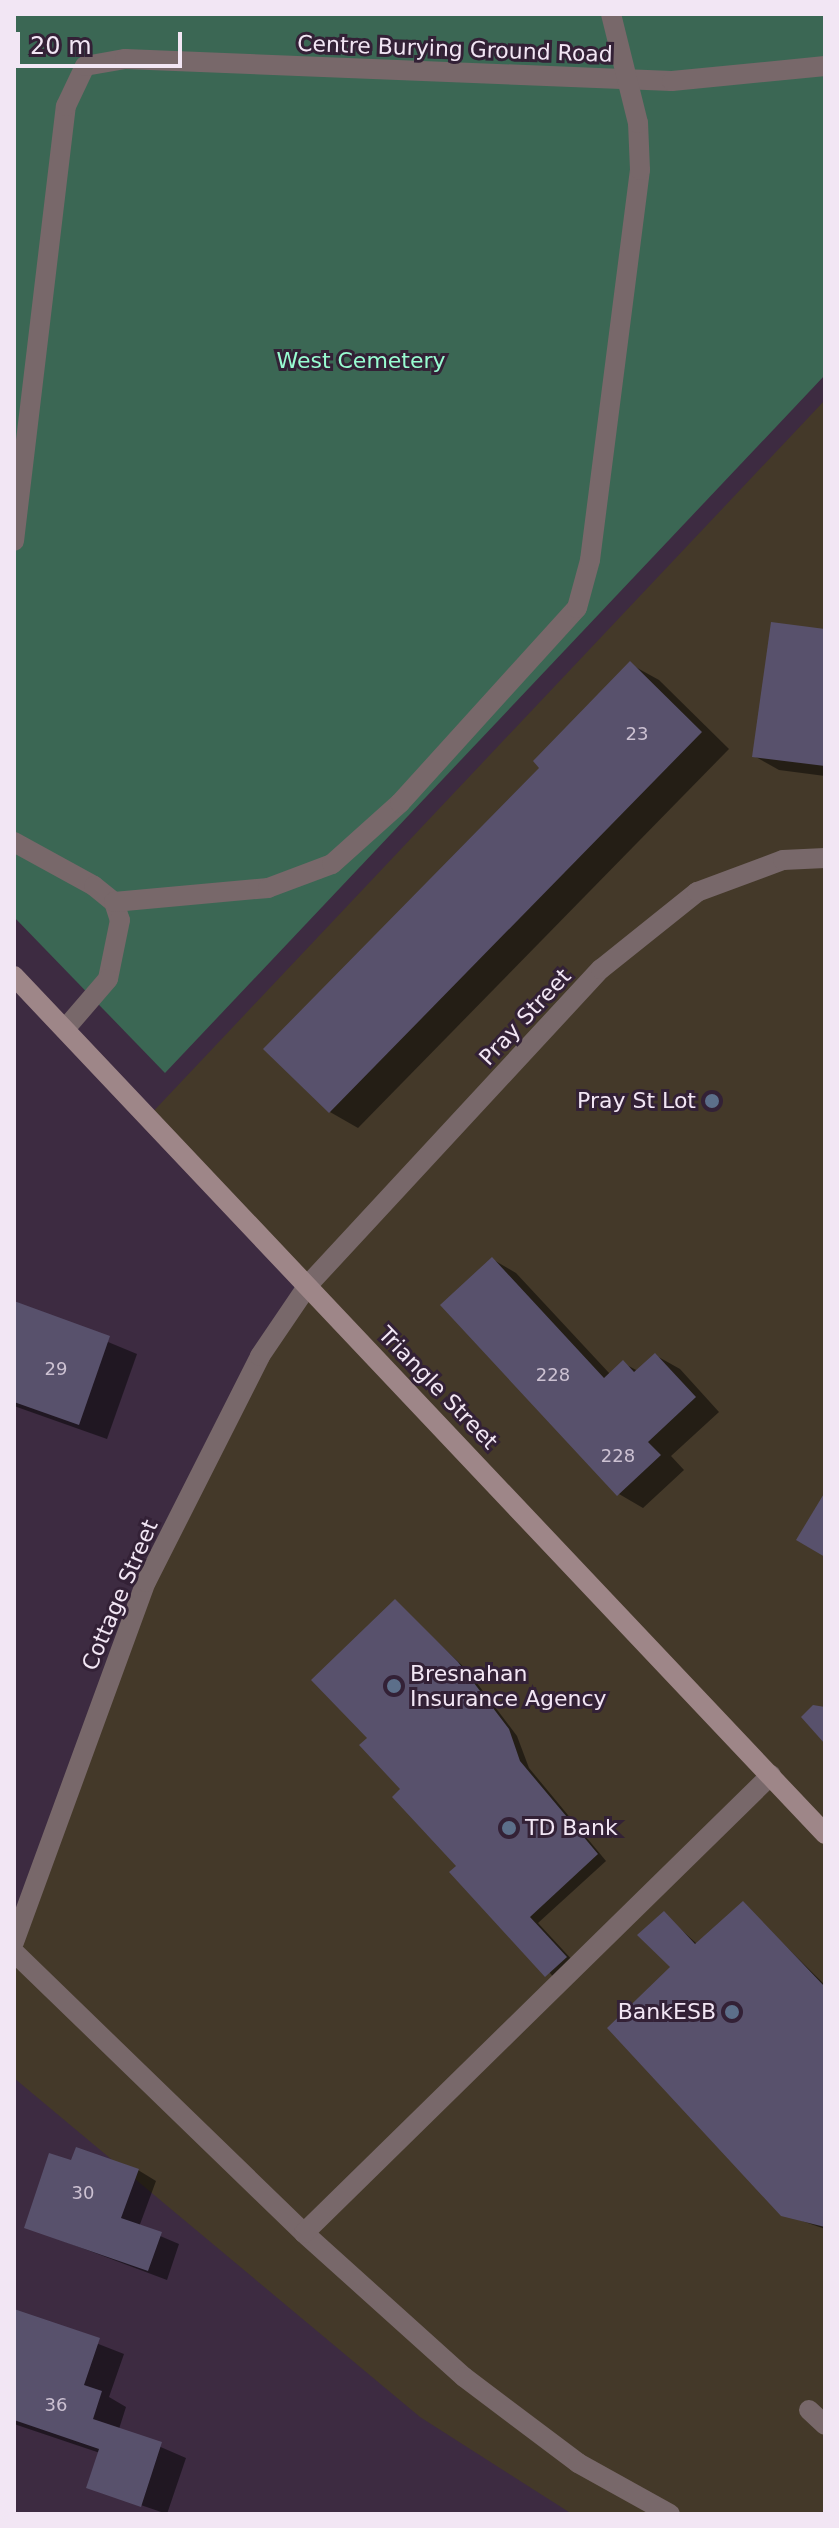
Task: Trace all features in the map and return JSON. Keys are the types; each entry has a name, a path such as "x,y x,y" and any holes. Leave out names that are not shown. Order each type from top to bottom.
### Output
{"main road":[{"name":"Triangle Street","path":"14,976 825,1834"}],"street":[{"path":"14,842 114,902 268,888 332,864 421,781 577,608 590,560 640,170 638,123 624,80 611,14"},
{"name":"Centre Burying Ground Road","path":"14,541 66,106 85,66 125,59 624,80 755,77 825,66"},
{"name":"Pray Street","path":"308,1285 601,969 697,892 783,860 825,858"},
{"path":"65,1029 108,979 120,920 114,902"},
{"name":"Cottage Street","path":"14,1942 146,1582 260,1356 308,1285"},
{"path":"304,2233 771,1775"},
{"path":"14,1952 304,2233 464,2377 578,2463 670,2514"},
{"path":"809,2410 825,2425"}],"shaded area":[{"path":"825,400 825,2514 572,2514 420,2417 14,2078 14,1941 146,1582 307,1285 148,1117"}],"green space":[{"name":"West Cemetery","path":"14,14 825,14 825,375 165,1073 14,917"}],"building":[{"path":"771,622 825,629 825,766 752,757"},
{"path":"630,661 702,732 329,1113 263,1049 539,768 533,761"},
{"path":"492,1257 604,1378 623,1360 634,1372 655,1353 696,1397 648,1442 661,1455 617,1496 440,1305"},
{"path":"14,1301 110,1336 79,1425 14,1402"},
{"path":"825,1492 825,1557 796,1540"},
{"path":"395,1599 458,1662 509,1729 520,1761 598,1854 530,1917 567,1957 545,1977 449,1872 456,1866 392,1797 400,1789 359,1745 367,1738 311,1680"},
{"path":"813,1705 825,1707 825,1744 801,1717"},
{"path":"743,1901 825,1987 825,2227 781,2216 607,2028 670,1967 637,1935 664,1911 695,1944"},
{"path":"76,2147 139,2169 121,2218 162,2232 148,2271 24,2228 49,2153 71,2160"},
{"path":"14,2309 100,2338 84,2385 102,2391 93,2419 162,2442 141,2507 86,2488 99,2449 14,2420"}],"place":[{"name":"Pray St Lot","path":"712,1101"},
{"name":"Bresnahan Insurance Agency","path":"394,1686"},
{"name":"TD Bank","path":"509,1828"},
{"name":"BankESB","path":"732,2012"}]}
